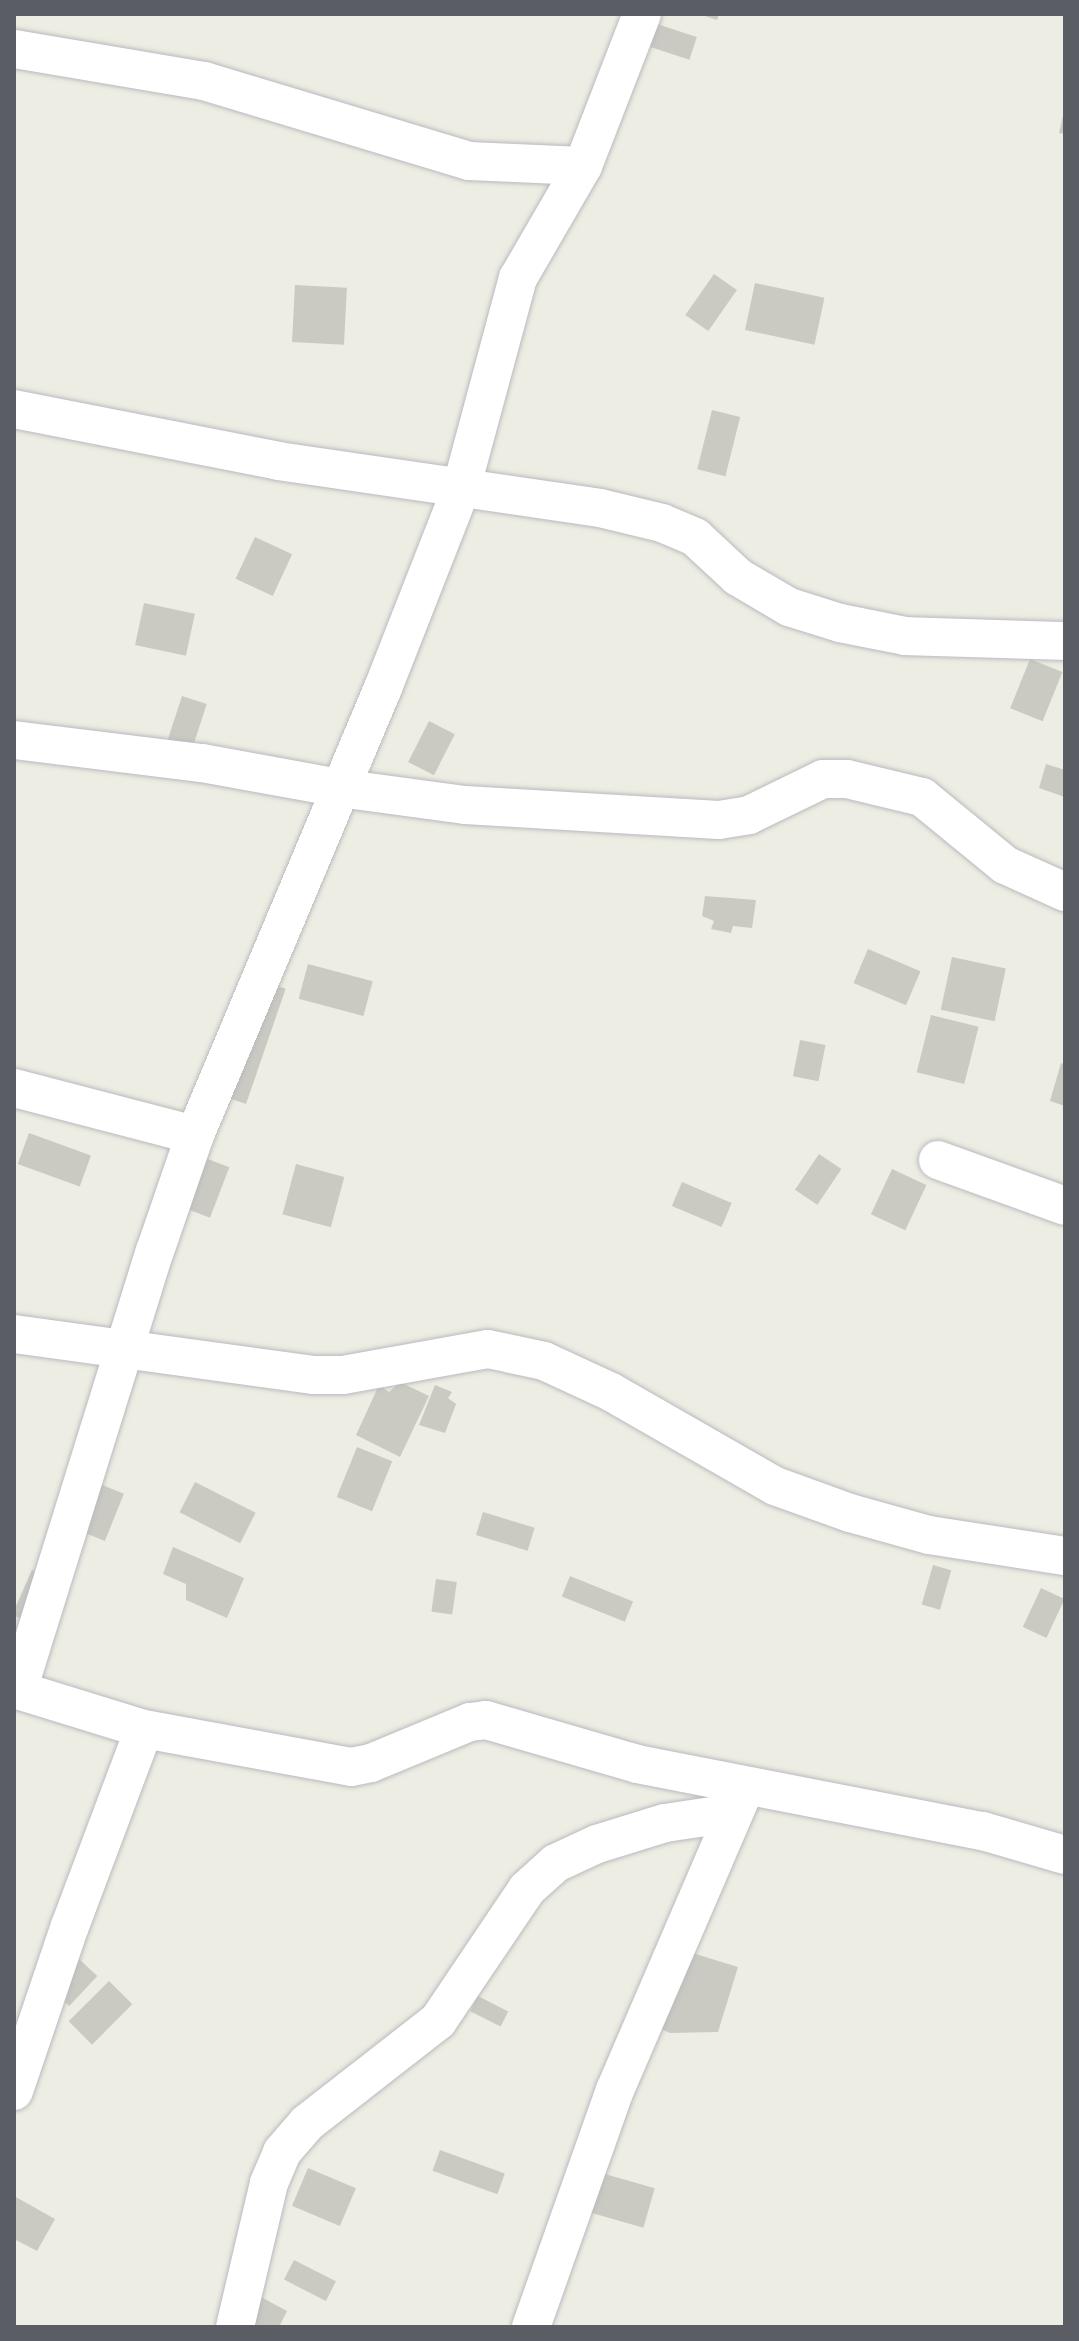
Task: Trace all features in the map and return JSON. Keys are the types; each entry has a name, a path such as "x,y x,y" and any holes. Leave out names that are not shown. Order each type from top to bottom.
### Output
{"street":[{"path":"642,14 583,166 518,278 461,489 256,997 195,1135 16,1689 144,1729 351,1767 371,1763 470,1722 486,1720 637,1764 740,1800 983,1831 1065,1855"},
{"path":"14,49 204,81 469,161 583,166"},
{"path":"14,409 278,461 600,508 662,523 695,537 738,577 789,607 840,623 905,636 1065,641"},
{"path":"14,740 202,763 339,788 465,805 719,820 749,815 823,779 847,779 922,797 1005,865 1065,892"},
{"path":"14,1088 195,1135"},
{"path":"938,1160 1065,1206"},
{"path":"14,1334 314,1375 343,1375 488,1349 544,1361 611,1392 775,1486 850,1513 929,1535 1065,1556"},
{"path":"14,2091 70,1926 144,1729"},
{"path":"235,2327 269,2183 282,2152 307,2123 438,2021 527,1889 556,1863 597,1844 740,1800"},
{"path":"531,2327 615,2090 740,1800"}],"building":[{"path":"699,14 719,14 717,20"},
{"path":"654,23 697,37 689,60 647,46"},
{"path":"1065,112 1065,134 1059,133"},
{"path":"714,274 737,290 708,331 685,315"},
{"path":"755,283 824,298 814,345 745,330"},
{"path":"295,285 347,288 344,345 292,342"},
{"path":"712,410 740,417 725,476 697,469"},
{"path":"255,537 292,554 273,596 236,579"},
{"path":"144,603 195,614 186,656 135,645"},
{"path":"1030,659 1062,672 1043,721 1010,708"},
{"path":"182,696 207,704 192,751 167,743"},
{"path":"429,721 455,734 434,775 408,762"},
{"path":"1046,764 1065,770 1065,797 1039,788"},
{"path":"705,896 756,900 752,928 733,926 731,933 711,929 714,921 702,916"},
{"path":"868,949 920,971 906,1005 854,983"},
{"path":"952,957 1006,968 995,1021 941,1010"},
{"path":"308,964 373,981 363,1016 299,999"},
{"path":"246,975 286,989 246,1104 206,1090"},
{"path":"931,1015 979,1027 964,1084 917,1072"},
{"path":"800,1040 826,1045 818,1081 793,1076"},
{"path":"1061,1063 1065,1065 1065,1106 1050,1101"},
{"path":"29,1133 91,1156 80,1187 18,1164"},
{"path":"192,1153 229,1167 210,1218 173,1203"},
{"path":"819,1154 841,1169 817,1205 795,1190"},
{"path":"296,1164 344,1177 331,1227 283,1214"},
{"path":"892,1169 926,1185 905,1230 871,1214"},
{"path":"682,1182 732,1203 722,1227 672,1206"},
{"path":"400,1382 429,1396 400,1457 356,1435 379,1385 389,1392"},
{"path":"435,1385 452,1392 448,1398 456,1404 445,1433 419,1425"},
{"path":"357,1447 392,1461 372,1511 337,1497"},
{"path":"85,1478 124,1494 105,1541 66,1525"},
{"path":"195,1482 256,1513 240,1543 180,1512"},
{"path":"483,1512 535,1528 528,1551 476,1535"},
{"path":"173,1547 244,1578 227,1618 186,1600 186,1584 163,1574"},
{"path":"933,1565 951,1570 940,1610 922,1604"},
{"path":"32,1570 57,1581 37,1626 14,1616"},
{"path":"570,1576 633,1601 625,1622 562,1596"},
{"path":"436,1579 457,1582 452,1615 431,1612"},
{"path":"1041,1588 1065,1599 1046,1638 1023,1627"},
{"path":"663,1944 738,1967 718,2032 670,2033 640,2020"},
{"path":"79,1959 97,1976 69,2006 51,1989"},
{"path":"109,1981 132,2004 92,2045 69,2021"},
{"path":"478,1996 508,2011 501,2027 470,2011"},
{"path":"440,2150 505,2174 497,2194 432,2171"},
{"path":"308,2168 356,2188 340,2226 292,2206"},
{"path":"598,2172 655,2188 643,2228 587,2211"},
{"path":"14,2196 55,2219 37,2251 14,2239"},
{"path":"294,2260 336,2281 326,2301 284,2280"},
{"path":"246,2289 287,2311 279,2327 252,2327"}]}
